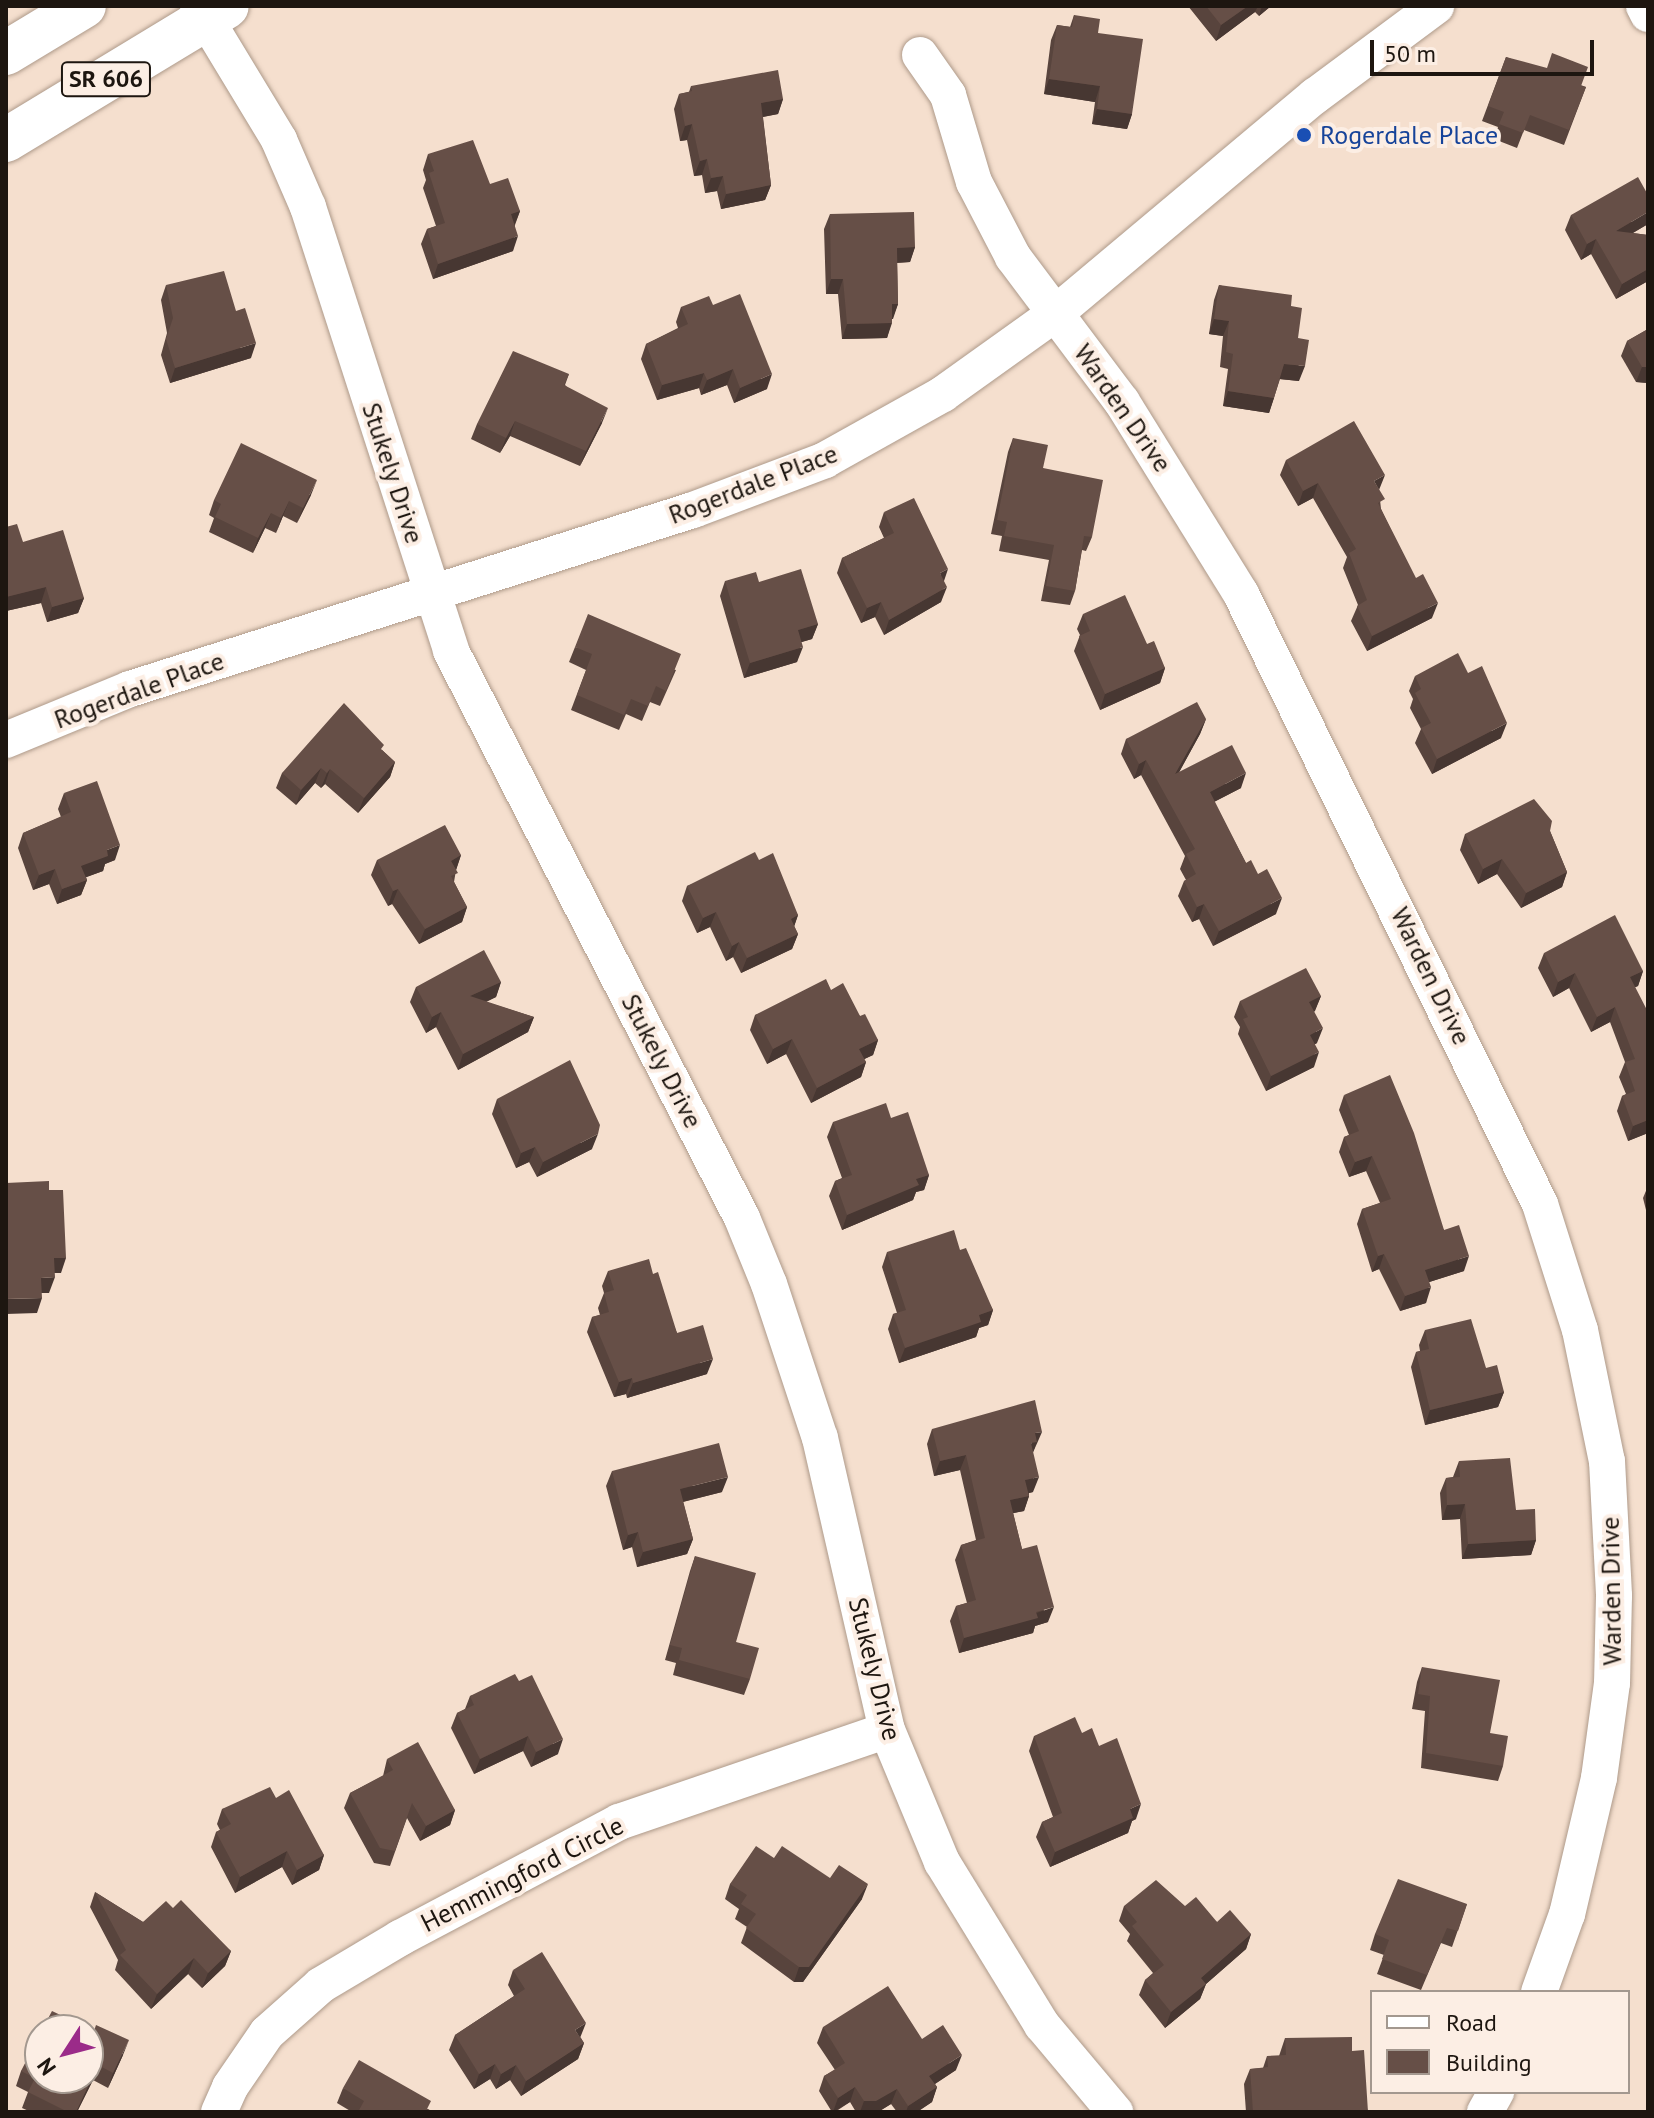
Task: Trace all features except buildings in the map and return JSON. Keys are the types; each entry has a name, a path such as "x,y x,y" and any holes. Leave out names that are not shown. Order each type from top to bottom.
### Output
{"main road":[{"name":"SR 606","path":"6,53 84,6"},
{"name":"SR 606","path":"6,140 210,10"}],"street":[{"name":"Rogerdale Place","path":"6,740 130,689 430,590 693,510 825,460 943,394 1056,313 1315,96 1436,6"},
{"path":"1644,6 1648,14"},
{"name":"Stukely Drive","path":"210,10 279,140 308,207 451,651 742,1218 769,1284 820,1438 887,1730 949,1875 1042,2025 1115,2112"},
{"name":"Warden Drive","path":"920,55 948,95 986,211 1188,502 1241,594 1540,1204 1580,1330 1607,1461 1614,1596 1612,1683 1586,1842 1540,1990"},
{"name":"Hemmingford Circle","path":"219,2112 230,2087 267,2033 321,1985 400,1938 619,1822 887,1730"},
{"path":"1485,2112 1495,2094"}],"place":[{"name":"Rogerdale Place","path":"1304,135"}]}
